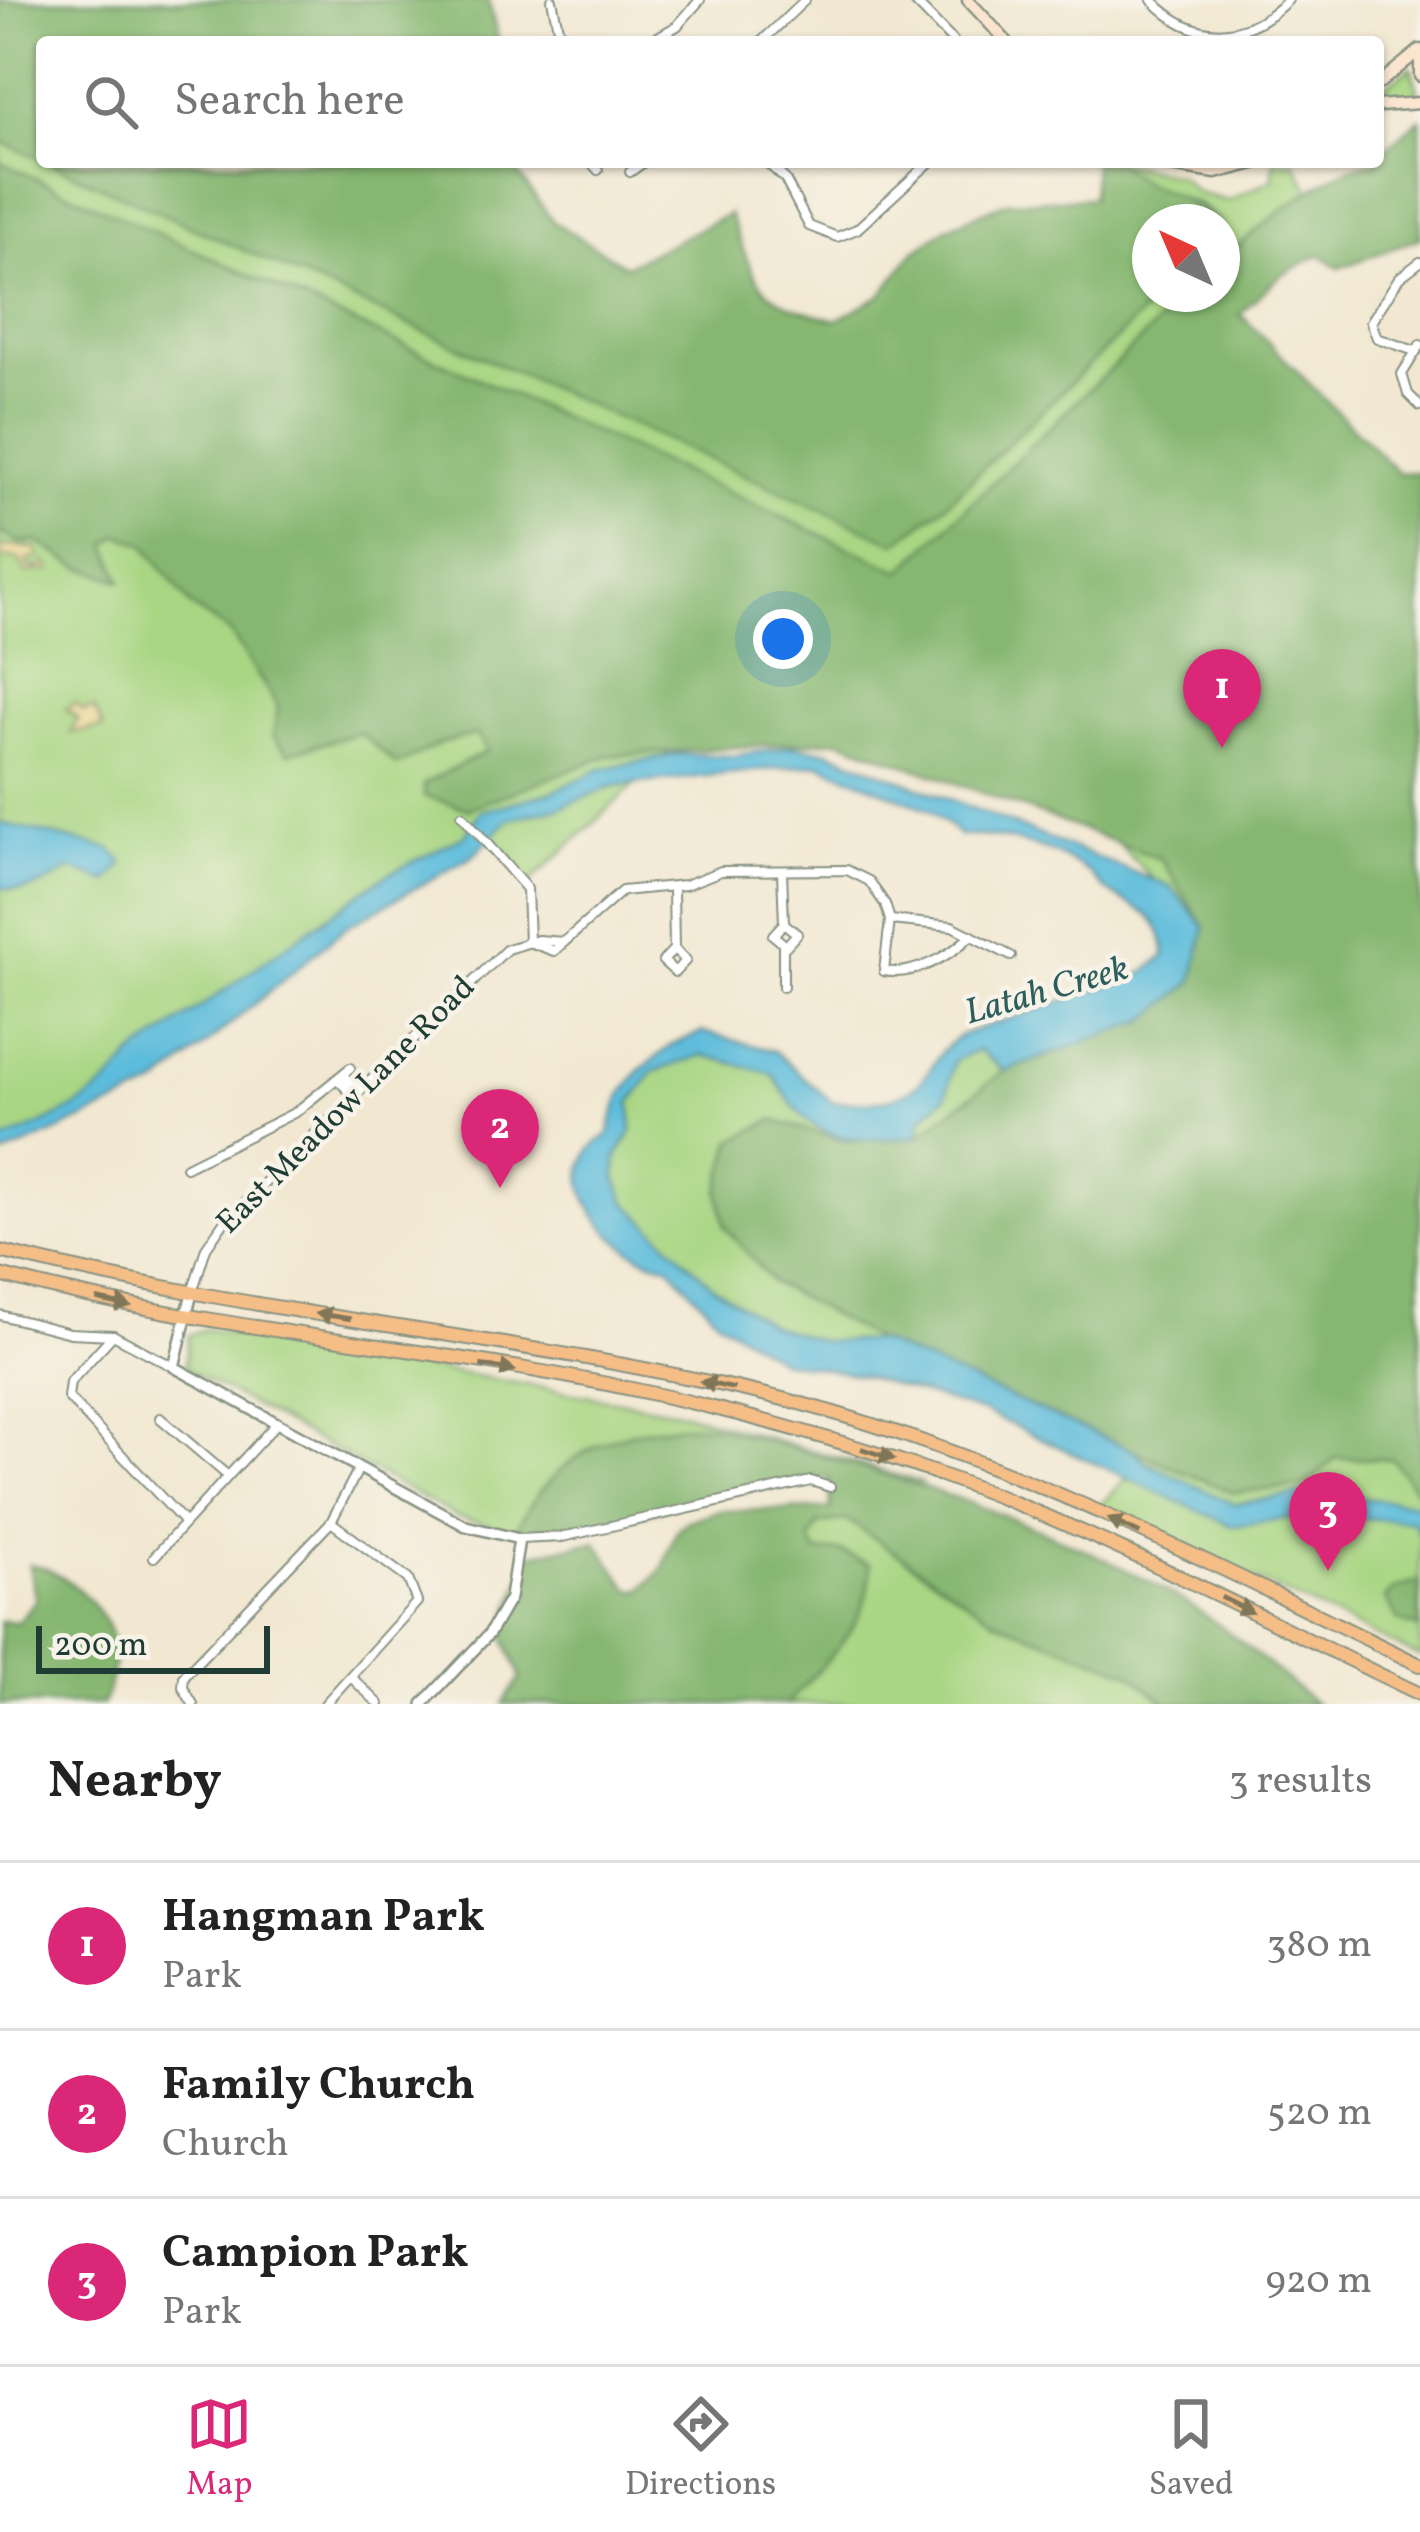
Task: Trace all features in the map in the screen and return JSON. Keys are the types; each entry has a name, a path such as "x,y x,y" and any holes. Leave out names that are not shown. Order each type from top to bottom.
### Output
{"highway":[{"path":"0,1251 192,1293 606,1360 770,1396 866,1424 1094,1512 1420,1665"},
{"path":"0,1275 123,1305 700,1405 862,1449 959,1482 1163,1569 1420,1694"}],"main road":[{"path":"968,0 1001,36"},
{"path":"1420,54 1420,76"},
{"path":"1384,80 1420,54"},
{"path":"1384,106 1420,103"},
{"path":"1161,168 1216,173 1236,168"}],"street":[{"path":"552,0 560,36"},
{"path":"660,36 677,26 700,0"},
{"path":"767,36 805,0"},
{"path":"913,0 948,36"},
{"path":"1152,0 1189,29 1223,34 1260,23 1288,0"},
{"path":"630,172 636,168"},
{"path":"772,168 784,179 809,226 837,237 857,230 924,168"},
{"path":"1420,262 1399,278 1371,322 1377,338 1416,348 1404,384 1420,406"},
{"path":"462,815 527,889 529,942 546,952 564,942 615,895 674,887 721,871 860,875 881,895 890,920 884,971 898,974 956,950 971,935"},
{"path":"782,871 784,922 773,935 783,946 783,987"},
{"path":"674,887 674,949"},
{"path":"890,920 952,926 1011,956"},
{"path":"783,946 793,944 797,934 784,922"},
{"name":"East Meadow Lane Road","path":"192,1293 206,1248 223,1223 507,949 529,942"},
{"path":"186,1167 296,1112 344,1074 357,1094"},
{"path":"174,1367 192,1293"},
{"path":"0,1315 70,1334 113,1335 466,1526 519,1539 562,1537 811,1480 830,1486"},
{"path":"113,1335 70,1382 67,1393 185,1523"},
{"path":"160,1418 229,1476"},
{"path":"154,1556 276,1424"},
{"path":"193,1704 183,1687 184,1676 331,1522 359,1468"},
{"path":"326,1704 409,1615 416,1589 331,1522"},
{"path":"424,1704 500,1616 510,1598 519,1539"},
{"path":"351,1677 379,1704"}],"green space":[{"path":"0,0 36,36 36,168 460,168 777,490 1132,303 1132,312 1237,312 1401,476 1420,474 1420,1657 1100,1506 1136,1469 986,1399 819,1354 726,1309 603,1180 633,1093 675,1051 776,1063 803,1098 890,1122 946,1055 1179,971 1157,883 856,578 529,883 486,833 393,885 115,1093 0,1150"},
{"path":"0,0 488,0 497,36 36,36 36,157 0,141"},
{"path":"1411,67 1420,97 1384,99 1384,87"},
{"path":"1420,119 1420,238 1339,268 1320,254 1281,275 1240,314 1398,473 1420,472 1420,1495 1392,1459 1336,1458 1305,1486 1233,1493 878,1341 773,1283 725,1227 719,1191 732,1141 773,1120 845,1141 917,1137 1004,1071 1146,1020 1205,928 1161,859 840,740 607,756 468,809 424,796 424,784 487,751 477,734 442,743 397,765 360,733 288,753 273,736 278,707 230,632 192,607 144,544 120,535 107,544 121,581 76,566 37,541 20,543 0,532 0,162 901,571 1169,312 1240,312 1240,245 1274,216 1340,173 1384,168 1384,150"},
{"path":"60,168 514,168 554,222 625,266 729,214 764,288 790,305 837,320 881,295 913,253 948,227 1007,202 1092,198 1094,168 1124,168 1192,204 1132,204 1132,312 1143,312 944,506 896,543"},
{"path":"1123,168 1179,176 1197,193 1228,201 1273,179 1274,168 1297,168 1311,192 1240,247 1240,204 1198,204 1136,182"},
{"path":"205,1329 677,1411 804,1448 699,1428 646,1430 596,1446 552,1478 515,1531 457,1517 190,1371 185,1366 189,1335"},
{"path":"709,1425 893,1477 1073,1544 1203,1614 1316,1704 1167,1704 1129,1672 999,1622 847,1520 818,1524 810,1540 816,1552 839,1551 870,1564 864,1604 830,1657 787,1704 503,1704 521,1677 503,1634 529,1554 596,1542 630,1590 641,1590 662,1570 677,1530 688,1521 718,1511 831,1509 829,1477 695,1499 585,1529 515,1531 550,1480 594,1447 647,1429"},
{"path":"847,1520 999,1622 1129,1672 1167,1704 787,1704 852,1628 810,1540 818,1524"},
{"path":"29,1565 67,1580 107,1626 113,1663 103,1704 0,1704 0,1621 17,1622 36,1600"},
{"path":"1420,1581 1420,1628 1399,1621 1385,1599 1393,1590"}],"sand":[{"path":"36,548 40,556 28,560 28,566 36,569 47,562 50,570 26,573 19,559 0,557 0,549"},
{"path":"74,703 84,711 94,708 103,728 70,733 78,719 66,709"}],"water":[{"path":"794,746 828,751 1171,887 1205,927 1193,982 1146,1020 1004,1071 979,1050 954,1061 946,1096 922,1118 917,1137 869,1139 832,1134 802,1114 773,1074 703,1055 653,1072 631,1103 632,1132 617,1156 616,1178 626,1202 714,1287 772,1326 820,1341 878,1341 1135,1451 1145,1462 1234,1504 1308,1493 1412,1503 1420,1507 1420,1535 1412,1521 1311,1515 1232,1526 983,1412 863,1376 780,1360 718,1320 668,1265 628,1248 594,1213 584,1192 582,1171 589,1152 608,1135 620,1097 638,1072 673,1044 703,1032 775,1051 832,1102 880,1100 913,1088 943,1050 966,1033 1139,976 1165,956 1155,922 1073,863 1026,844 960,836 930,810 819,764 613,786 561,807 509,819 473,856 347,926 157,1086 0,1157 0,1142 90,1098 132,1056 383,877 465,835 481,811 552,792 601,769 678,754 733,756"},
{"path":"0,823 111,849 124,863 108,882 71,869 29,889 0,887"}],"place":[{"name":"Hangman Park","path":"1222,748"},
{"name":"Family Church","path":"500,1188"},
{"name":"Campion Park","path":"1328,1571"}],"water label":[{"name":"Latah Creek","path":"1047,992"}]}
